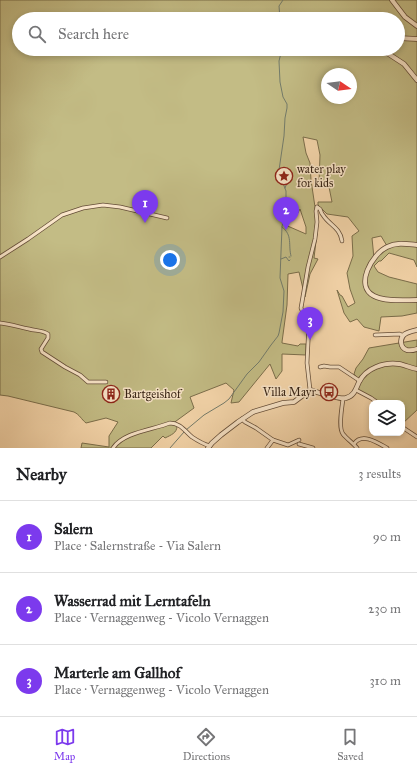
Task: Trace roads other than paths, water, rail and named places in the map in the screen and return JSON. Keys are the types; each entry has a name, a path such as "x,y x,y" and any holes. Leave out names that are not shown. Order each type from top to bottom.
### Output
{"street":[{"path":"392,0 401,12"},
{"path":"405,17 417,26"},
{"path":"405,38 417,39"},
{"path":"392,56 404,64 417,80"},
{"path":"0,257 62,215 73,210 103,205 120,207 166,218"},
{"path":"310,390 307,363 309,323 302,308 308,267 316,234 317,208 320,209 323,215 339,232 342,241"},
{"path":"417,245 403,243 387,246 374,258 365,277 365,282 366,288 370,293 377,297 392,300 417,300"},
{"path":"0,323 11,324 48,334 48,338 42,348 42,352 80,375 88,382 106,382"},
{"path":"417,330 407,333 403,336 401,341 404,348 411,350 417,349"},
{"path":"375,334 400,334 403,336"},
{"path":"310,390 343,399 350,397 367,372 375,368 385,364 395,363 417,369"},
{"path":"320,366 339,367 360,381"},
{"path":"113,448 117,442 123,439 170,424 176,424 183,428 209,447 221,435 242,419 258,410 283,403 294,402 310,390"},
{"path":"356,390 374,400"},
{"path":"343,399 341,431 344,436 357,448"},
{"path":"242,419 273,440 288,445 299,442 313,448"},
{"path":"405,429 417,437"},
{"path":"354,444 356,441 365,438 387,448"},
{"path":"267,448 273,440"}],"waterway":[{"path":"279,12 279,6 283,0"},
{"path":"186,430 204,415 229,399 247,374 259,362 279,333 283,312 284,291 280,278 282,227 286,199 286,191 279,170 287,108 280,82 279,61 280,56"},
{"path":"279,169 287,178 285,188"},
{"path":"282,227 288,233 291,256"},
{"path":"281,259 286,257 289,261 290,260"},
{"path":"170,448 184,432"}],"place":[{"name":"water play for kids","path":"284,176"},
{"name":"Salern","path":"145,223"},
{"name":"Wasserrad mit Lerntafeln","path":"286,230"},
{"name":"Marterle am Gallhof","path":"310,340"},
{"name":"Villa Mayr","path":"329,392"},
{"name":"Bartgeishof","path":"111,394"}]}
